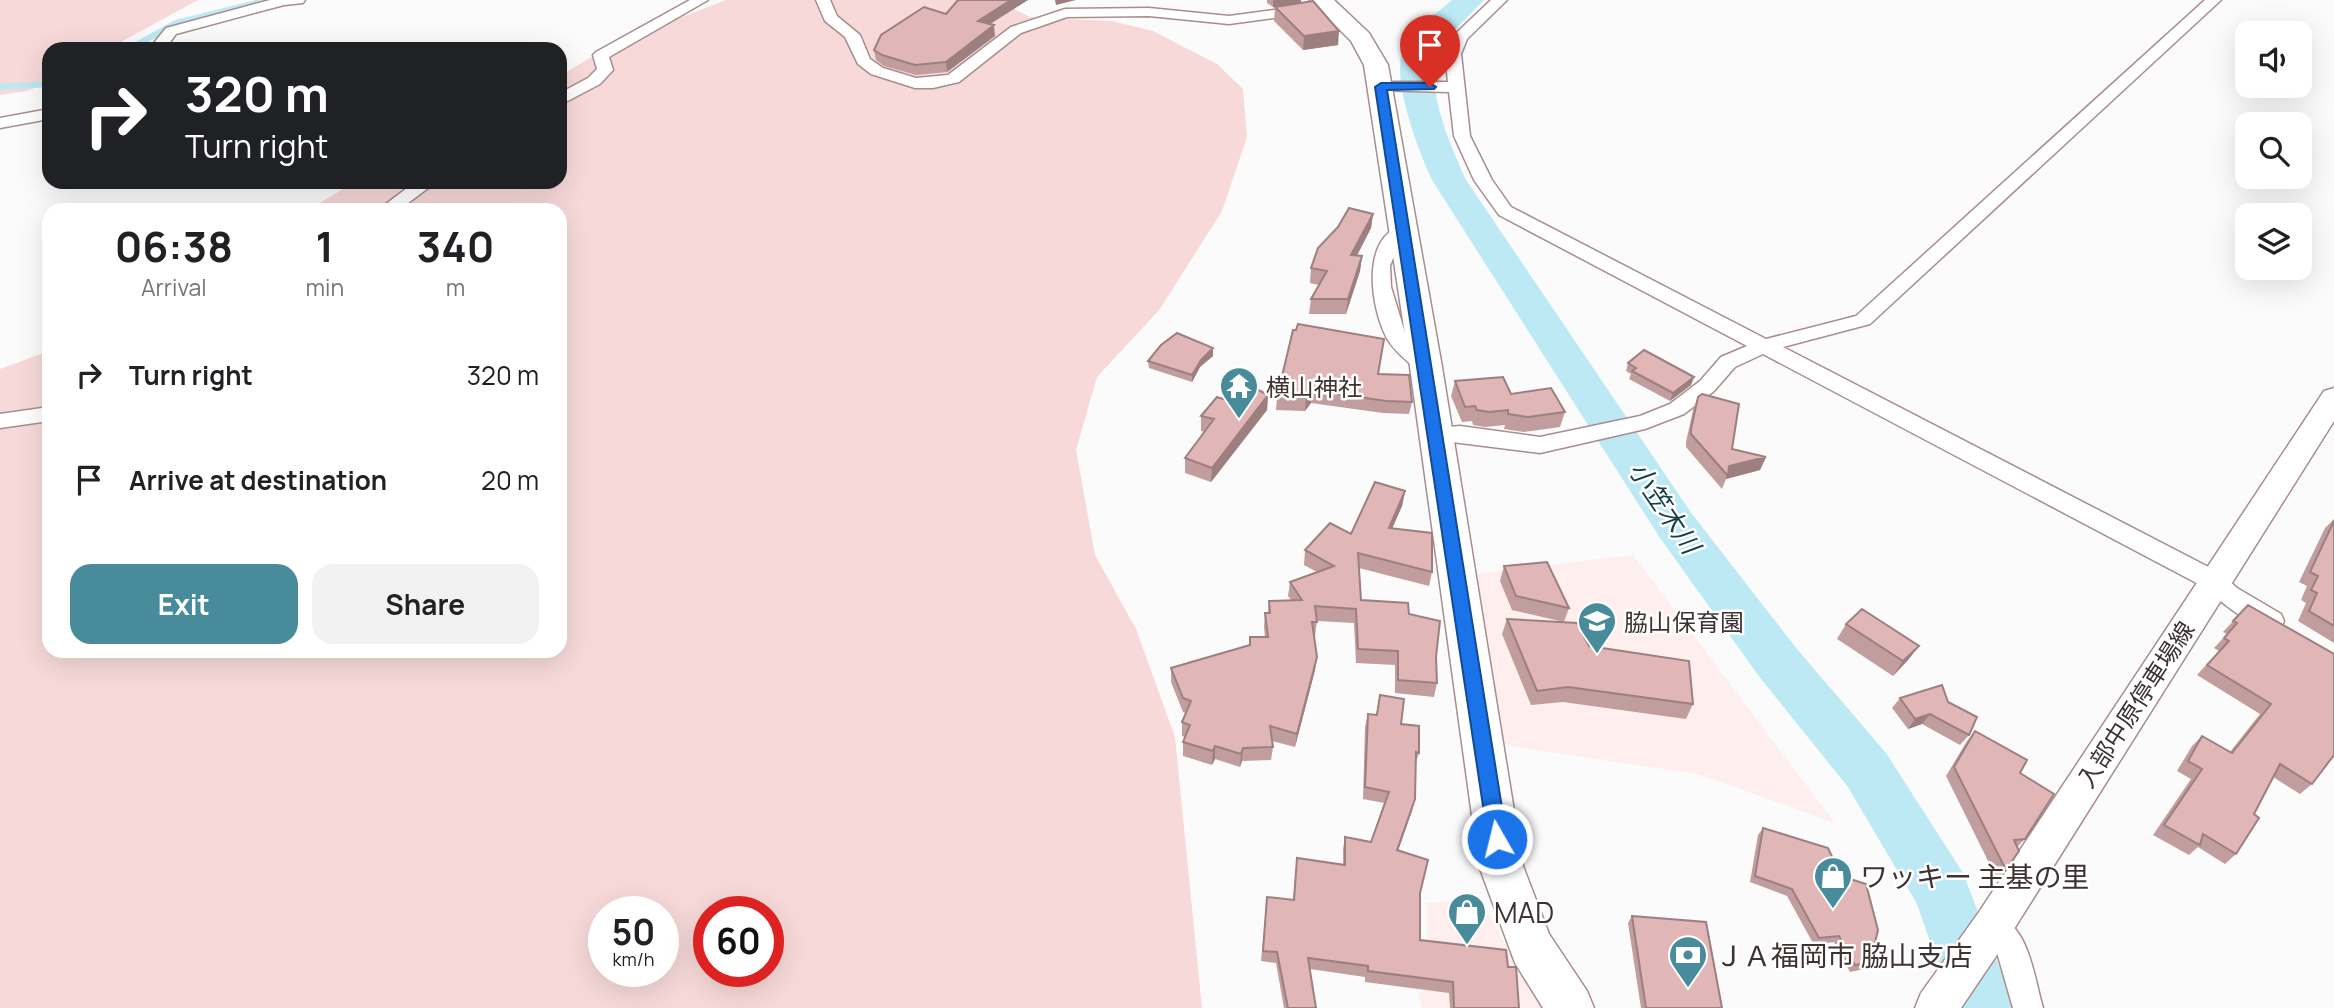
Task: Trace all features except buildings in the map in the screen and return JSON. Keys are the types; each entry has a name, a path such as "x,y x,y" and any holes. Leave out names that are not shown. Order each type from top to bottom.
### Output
{"main road":[{"path":"1324,3 1361,38 1376,65 1426,367 1502,866 1531,947 1570,1008"},
{"name":"入部中原停車場線","path":"1936,1008 2334,398"}],"street":[{"path":"162,42 171,31 283,1 298,0"},
{"path":"567,96 594,81 605,70 601,55 701,0"},
{"path":"823,0 830,18 852,35 863,61 877,71 924,83 953,79 1016,30 1065,13 1139,11 1229,20 1324,3"},
{"path":"1500,0 1460,37 1453,54 1462,136 1483,180 1504,211 2214,580 2228,594 2287,630"},
{"path":"1436,434 1460,434 1540,445 1645,422 1677,409 1707,386 1728,362 1764,345 1863,320 2214,0"},
{"path":"1381,87 1455,86"},
{"path":"0,123 42,115"},
{"path":"397,203 417,189"},
{"path":"0,421 42,415"},
{"path":"1990,929 2009,941 2028,1008"}],"shaded area":[{"path":"0,0 198,0 121,42 42,42 42,85 27,91 0,95"},
{"path":"726,0 996,0 1030,17 1112,21 1153,31 1217,64 1243,89 1247,137 1222,211 1160,309 1097,377 1076,450 1095,555 1136,629 1175,737 1202,1008 0,1008 0,369 42,354 42,658 567,658 567,203 320,203 343,189 567,189 567,72 615,43"},
{"name":"脇山保育園","path":"1633,555 1835,823 1698,774 1509,746 1498,736 1474,574"},
{"name":"MAD","path":"1480,899 1542,1008 1422,1008 1418,994 1428,988 1427,903"}],"waterway":[{"path":"142,42 176,23 268,0"},
{"name":"小笠木川","path":"1469,0 1436,30 1418,51 1416,76 1432,142 1449,180 1676,526 1779,664 1867,770 1942,892 1984,1008"},
{"path":"0,87 42,84"}],"place":[{"name":"横山神社","path":"1239,420"},
{"name":"脇山保育園","path":"1597,655"},
{"name":"ワッキー 主基の里","path":"1833,910"},
{"name":"MAD","path":"1467,946"},
{"name":"ＪＡ福岡市 脇山支店","path":"1688,989"}],"route":[{"path":"1430,87 1381,87 1497,839"}]}
